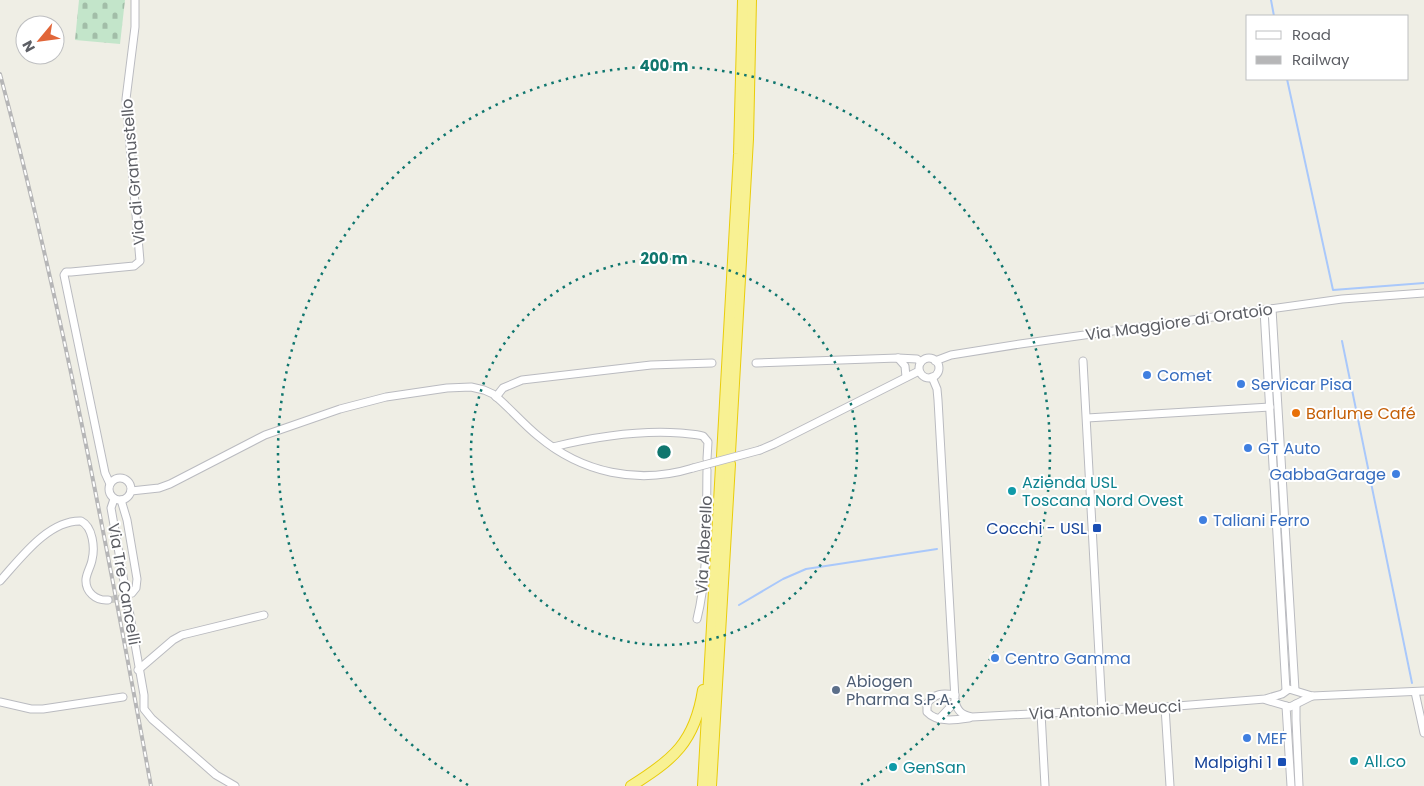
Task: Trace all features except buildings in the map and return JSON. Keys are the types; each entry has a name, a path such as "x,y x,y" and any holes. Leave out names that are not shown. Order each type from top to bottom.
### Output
{"highway":[{"path":"711,786 739,154 743,0"},
{"path":"703,786 711,640 726,459 748,139 751,0"},
{"path":"631,786 664,764 675,754 692,728 699,707 711,640"}],"street":[{"name":"Via di Gramustello","path":"110,484 105,473 64,276 66,272 134,266 140,261 126,99 135,27 135,0"},
{"name":"Via Maggiore di Oratoio","path":"756,363 898,358 917,359 921,362 926,359 935,361 951,355 1010,345 1272,308 1342,299 1424,292"},
{"path":"1272,308 1296,691 1299,698 1297,704 1299,786"},
{"path":"1264,310 1284,692 1281,698 1285,705 1291,786"},
{"path":"898,358 905,366 906,377"},
{"path":"932,377 938,370 935,361"},
{"path":"1083,361 1102,710"},
{"path":"919,371 921,362"},
{"path":"496,396 503,388 522,380 651,365 712,363"},
{"path":"131,491 164,486 277,430 340,409 386,397 464,386 484,390 496,396 532,431 553,447 587,465 622,474 656,476 760,450 780,442 919,371"},
{"path":"919,371 923,376 932,377"},
{"path":"932,377 937,389 938,400 955,699 957,708 961,713 972,717"},
{"path":"1087,418 1270,407"},
{"path":"553,447 572,442 636,433 654,432 700,435 708,442 707,459"},
{"name":"Via Alberello","path":"697,619 702,591 707,470"},
{"path":"118,499 128,496 131,491 130,484 125,479 118,478 110,484 110,494 118,499 127,520 137,579 136,588 132,593"},
{"name":"Via Tre Cancelli","path":"118,499 111,508 138,670"},
{"path":"0,581 33,545 46,534 68,523 81,520 89,530 94,550 87,576 87,588 96,598 108,600"},
{"path":"235,786 216,775 145,712 143,706 144,695 138,670 173,640 182,635 264,615"},
{"name":"Via Antonio Meucci","path":"939,719 1165,707 1265,699 1289,689 1312,696 1424,691"},
{"path":"1415,692 1424,732"},
{"path":"938,694 955,699 939,719 930,716 926,706 938,694"},
{"name":"Via Antonio Meucci","path":"1265,699 1292,706 1312,696"},
{"path":"0,702 42,709 123,697"},
{"path":"1165,707 1170,786"},
{"path":"1041,713 1045,786"}],"green space":[{"path":"79,0 125,0 120,44 75,40"}],"waterway":[{"path":"1271,0 1274,15"},
{"path":"1287,80 1333,290 1424,283"},
{"path":"1342,341 1412,683"},
{"path":"739,605 783,579 806,569 937,549"}],"tunnel":[{"path":"108,600 130,594"}],"railway":[{"path":"0,74 44,251 83,429 151,786"}],"place":[{"name":"Comet","path":"1147,375"},
{"name":"Servicar Pisa","path":"1241,384"},
{"name":"Barlume Café","path":"1296,413"},
{"name":"GT Auto","path":"1248,448"},
{"name":"GabbaGarage","path":"1396,474"},
{"name":"Azienda USL Toscana Nord Ovest","path":"1012,491"},
{"name":"Taliani Ferro","path":"1203,520"},
{"name":"Cocchi - USL","path":"1097,528"},
{"name":"Centro Gamma","path":"995,658"},
{"name":"Abiogen Pharma S.P.A.","path":"836,690"},
{"name":"MEF","path":"1247,738"},
{"name":"All.co","path":"1354,761"},
{"name":"Malpighi 1","path":"1282,762"},
{"name":"GenSan","path":"893,767"}]}
